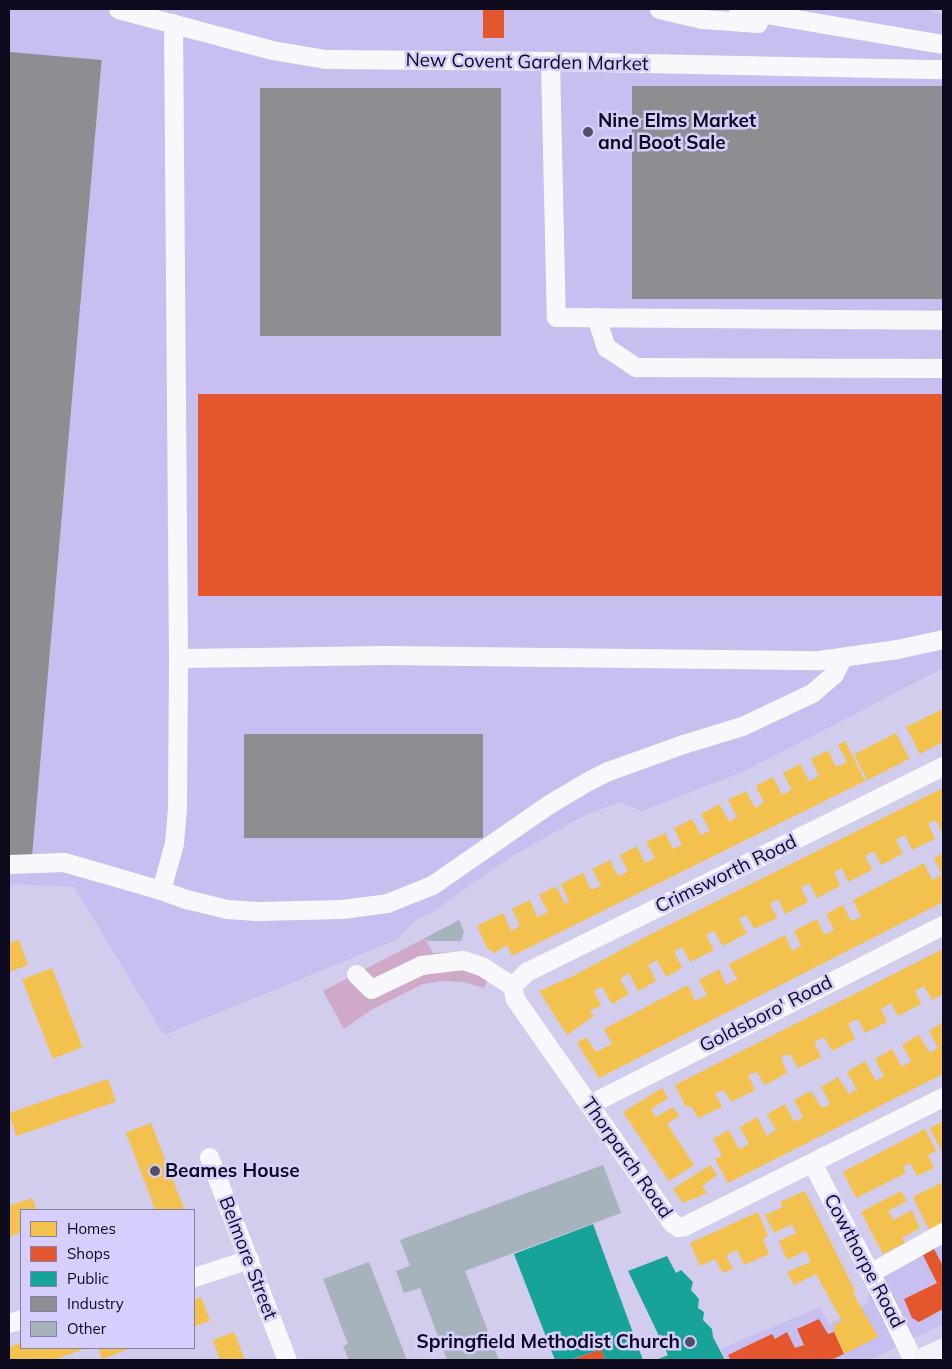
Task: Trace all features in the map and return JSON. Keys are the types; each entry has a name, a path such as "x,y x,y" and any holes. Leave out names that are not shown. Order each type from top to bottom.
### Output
{"main road":[{"path":"927,1360 943,1353"}],"street":[{"name":"New Covent Garden Market","path":"118,9 272,50 325,59 550,61 943,69"},
{"path":"659,9 702,19 769,24 788,16"},
{"path":"738,9 788,16 943,44"},
{"path":"161,890 175,830 178,658 173,23"},
{"path":"550,61 556,317 943,320"},
{"path":"596,317 606,347 636,367 943,368"},
{"path":"178,658 337,656 766,660 842,658 943,639"},
{"path":"9,864 64,862 210,906 257,911 349,908 395,900 432,885 549,804 595,778 683,744 742,726 812,692 834,674 842,658"},
{"name":"Crimsworth Road","path":"512,986 526,972 943,766"},
{"name":"Goldsboro' Road","path":"590,1104 943,925"},
{"path":"356,974 371,989 421,966 463,960 483,967 512,986"},
{"name":"Thorparch Road","path":"512,986 515,1000 590,1104 671,1222 678,1227 684,1226 812,1164 943,1097"},
{"name":"Belmore Street","path":"209,1156 287,1360"},
{"name":"Cowthorpe Road","path":"812,1164 901,1333 913,1360"},
{"path":"870,1273 943,1232"},
{"path":"195,1277 249,1259"}],"shaded area":[{"path":"9,9 923,9 943,14 943,668 745,771 642,811 620,802 583,816 506,860 430,914 415,920 396,940 164,1035 74,887 9,884"},
{"path":"425,938 433,953 459,952 495,965 484,988 463,982 444,981 423,984 371,1010 344,1029 323,991"},
{"path":"943,1236 943,1324 870,1360 726,1360 721,1349 820,1307 829,1324 867,1304 872,1284 888,1263"}],"building: Homes":[{"path":"943,709 943,742 920,754 906,727"},
{"path":"896,733 909,759 867,780 854,754"},
{"path":"845,741 865,781 512,956 507,945 494,953 487,948 477,926 503,913 511,931 520,926 512,909 530,900 537,917 548,912 539,895 556,886 565,904 569,901 561,884 583,873 591,890 601,886 592,869 610,860 618,876 628,872 620,855 637,846 645,863 655,858 646,842 665,833 673,849 682,845 674,828 692,819 701,835 710,831 701,814 719,804 729,821 737,817 728,800 746,791 755,808 764,803 756,786 773,777 782,795 792,790 783,773 800,764 809,781 819,776 811,759 828,750 836,767 847,762 838,745"},
{"path":"943,788 943,834 936,820 928,823 935,839 912,850 905,835 896,840 903,853 881,865 874,851 865,856 872,870 848,882 842,868 834,872 840,886 817,898 809,883 801,888 808,902 785,914 778,899 770,904 777,918 754,929 746,915 742,917 739,919 747,933 723,946 714,931 711,932 706,935 714,950 690,962 682,947 674,951 682,968 666,977 657,960 648,965 656,981 638,991 629,973 620,979 629,994 612,1004 602,987 597,989 594,991 601,1005 590,1011 594,1016 567,1035 539,991 571,977 653,933"},
{"path":"943,853 943,902 599,1078 577,1043 586,1037 596,1052 612,1044 604,1029 688,985 695,1001 707,995 699,980 719,969 726,985 737,979 729,964 785,935 792,951 801,946 794,931 817,919 824,935 834,930 826,914 843,905 851,921 861,917 853,900 924,863 932,880 942,875 934,858"},
{"path":"19,940 28,965 9,972 9,943"},
{"path":"943,949 943,994 932,1000 924,986 915,991 921,1004 898,1016 891,1003 881,1009 887,1022 865,1033 858,1019 848,1024 855,1039 832,1051 824,1037 814,1042 821,1057 798,1068 790,1054 781,1057 787,1073 765,1085 757,1072 748,1075 755,1090 731,1102 724,1090 715,1093 722,1107 698,1118 691,1106 686,1107 675,1085"},
{"path":"52,968 82,1047 53,1059 22,979"},
{"path":"943,1022 943,1074 728,1183 715,1159 722,1156 713,1139 729,1130 739,1149 749,1144 740,1127 757,1117 767,1136 776,1130 767,1114 785,1104 794,1122 803,1117 794,1100 811,1091 822,1108 827,1106 830,1103 821,1087 838,1077 849,1094 857,1090 847,1072 865,1061 876,1081 884,1076 875,1059 892,1049 902,1067 911,1061 902,1045 919,1035 930,1053 938,1048 929,1031"},
{"path":"108,1079 116,1102 17,1136 9,1113"},
{"path":"662,1088 668,1098 651,1109 656,1117 673,1107 679,1116 667,1124 694,1165 669,1181 623,1112"},
{"path":"943,1121 943,1154 930,1128"},
{"name":"Beames House","path":"151,1123 184,1209 155,1209 126,1133"},
{"path":"925,1129 936,1151 928,1155 934,1168 917,1176 910,1163 903,1167 906,1173 856,1198 843,1172"},
{"path":"710,1165 717,1175 702,1186 707,1193 683,1203 673,1189"},
{"path":"943,1182 943,1223 929,1230 913,1197"},
{"path":"805,1191 855,1291 853,1293 878,1337 844,1354 834,1332 835,1324 842,1321 816,1274 794,1285 787,1272 811,1262 806,1251 787,1260 779,1241 796,1233 792,1224 774,1233 765,1215 783,1207 780,1202"},
{"path":"901,1191 907,1201 888,1211 893,1220 912,1210 920,1228 902,1238 905,1243 883,1254 861,1212"},
{"path":"32,1198 37,1209 20,1209 20,1232 9,1237 9,1206"},
{"path":"758,1212 768,1236 763,1239 769,1254 744,1265 737,1250 726,1255 733,1269 723,1273 715,1259 700,1266 690,1243"},
{"path":"201,1297 210,1321 195,1326 195,1300"},
{"path":"234,1332 245,1360 220,1360 213,1340"},
{"path":"20,1343 20,1349 84,1349 53,1360 9,1360 9,1347"},
{"path":"98,1349 129,1349 102,1359"}],"building: Shops":[{"path":"483,9 504,9 504,38 483,38"},
{"path":"198,394 943,394 943,596 198,596"},
{"path":"934,1249 943,1266 943,1309 919,1322 912,1318 904,1299 937,1283 923,1255"},
{"path":"819,1319 828,1334 834,1332 844,1354 831,1360 730,1360 728,1355 772,1334 775,1339 787,1332 795,1348 804,1345 797,1329"},
{"path":"601,1349 605,1360 571,1360"}],"building: Public":[{"path":"593,1224 643,1360 605,1360 601,1349 570,1360 555,1360 514,1254"},
{"path":"667,1256 676,1273 681,1270 693,1282 691,1290 699,1299 698,1308 704,1312 703,1320 712,1329 713,1337 725,1360 656,1360 668,1355 628,1271"}],"building: Industry":[{"path":"9,52 102,60 32,857 9,855"},
{"path":"632,86 943,86 943,299 632,299"},
{"path":"260,88 501,88 501,336 260,336"},
{"path":"244,734 483,734 483,838 244,838"}],"building: Other":[{"path":"459,920 464,932 461,941 428,941 425,938"},
{"path":"603,1165 621,1213 465,1271 499,1360 447,1360 420,1288 404,1293 396,1271 410,1266 400,1240"},
{"path":"369,1262 407,1360 349,1360 343,1346 348,1344 323,1279"}],"place":[{"name":"Nine Elms Market and Boot Sale","path":"588,132"},
{"name":"Beames House","path":"155,1171"},
{"name":"Springfield Methodist Church","path":"690,1342"}]}
